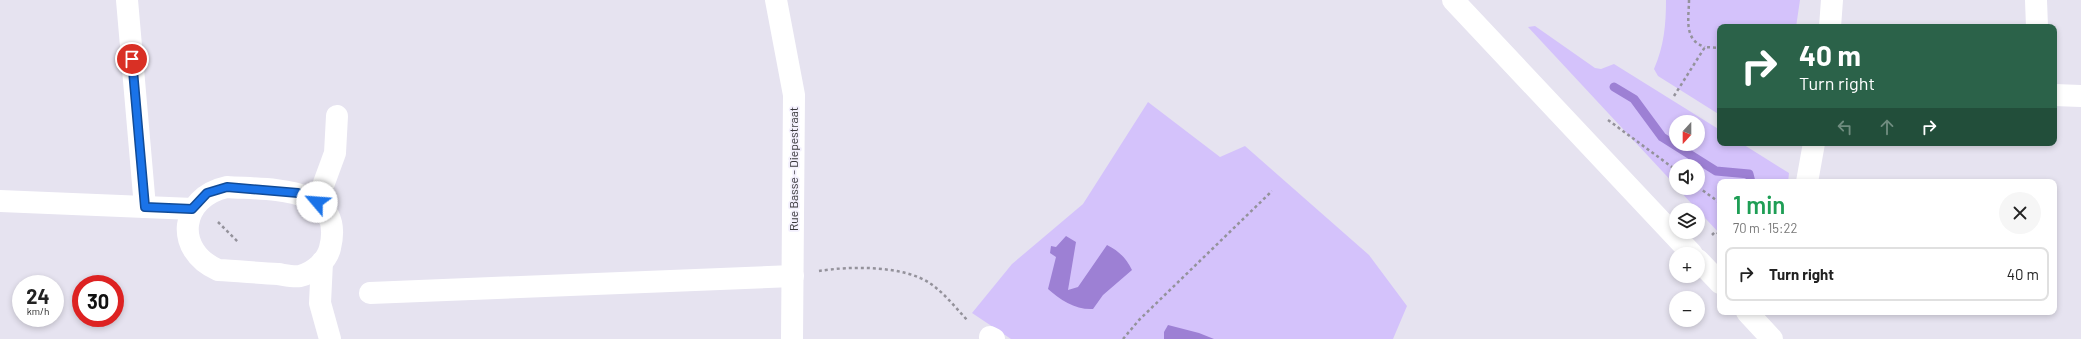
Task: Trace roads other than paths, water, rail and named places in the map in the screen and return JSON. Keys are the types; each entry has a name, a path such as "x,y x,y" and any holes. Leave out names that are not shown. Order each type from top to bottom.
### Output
{"street":[{"path":"127,0 145,207"},
{"name":"Rue Basse - Diepestraat","path":"776,0 794,95 792,339"},
{"path":"1454,0 1685,247"},
{"path":"1830,24 1832,0"},
{"path":"2036,0 2037,24"},
{"path":"2057,95 2081,96"},
{"path":"317,202 335,153 337,116"},
{"path":"1808,179 1813,146"},
{"path":"227,187 298,193 317,202 325,211 331,223 332,242 329,252 322,262 313,270 299,276 218,270 209,266 194,252 189,240 188,221 195,206 207,193 227,187"},
{"path":"0,200 145,207 195,206"},
{"path":"322,262 320,303 330,339"},
{"path":"1705,267 1717,280"},
{"path":"370,293 793,276"},
{"path":"1756,315 1772,339"}],"waterway":[{"path":"1614,87 1634,99 1662,137 1716,171 1749,174 1750,179"}]}
